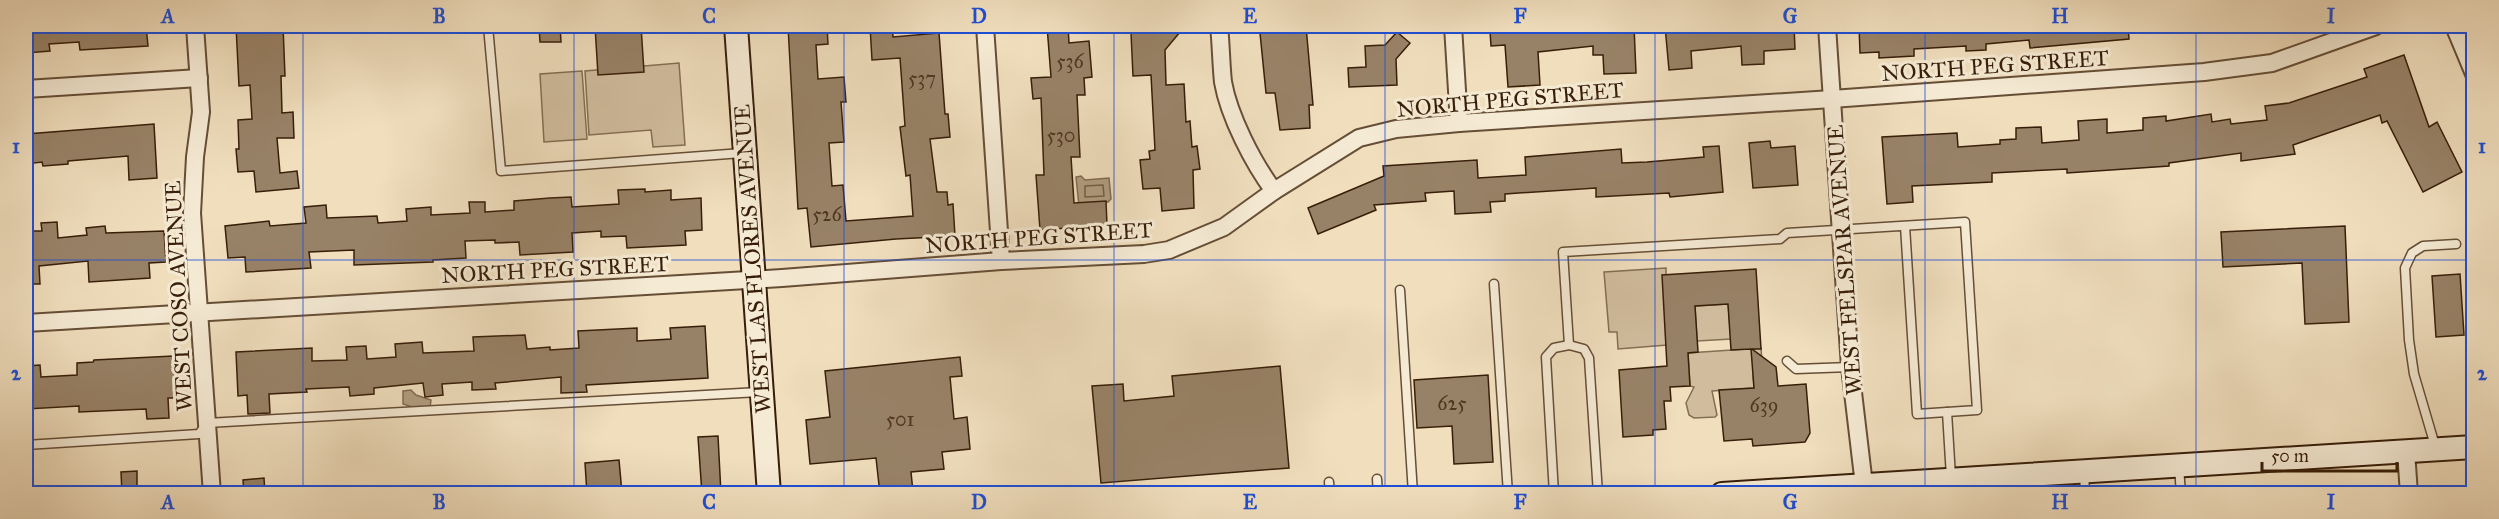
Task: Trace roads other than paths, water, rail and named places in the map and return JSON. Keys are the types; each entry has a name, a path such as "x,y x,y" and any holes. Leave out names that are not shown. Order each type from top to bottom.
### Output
{"main road":[{"name":"WEST LAS FLORES AVENUE","path":"736,26 769,494"},
{"path":"1722,494 1865,489 1951,479 2474,447"}],"street":[{"name":"WEST COSO AVENUE","path":"195,26 201,112 195,158 192,213 212,494"},
{"path":"985,26 1001,261"},
{"path":"1219,26 1223,83 1240,134 1274,191"},
{"path":"1453,26 1459,123"},
{"name":"WEST FELSPAR AVENUE","path":"1827,26 1850,367 1865,489"},
{"name":"NORTH PEG STREET","path":"26,323 754,280 1001,261 1114,257 1169,250 1224,227 1274,191 1359,138 1396,129 2204,72 2272,63 2376,26"},
{"path":"2454,26 2474,74"},
{"path":"26,89 199,78"},
{"path":"2406,451 2409,494"}],"lane":[{"path":"488,26 501,171 746,152"},
{"path":"1569,345 1563,252 1780,239 1787,233 1965,222 1977,410 1917,414 1905,226"},
{"path":"2436,449 2414,374 2409,340 2405,268 2412,253 2422,246 2456,244"},
{"path":"1494,284 1508,494"},
{"path":"1400,291 1413,494"},
{"path":"1554,494 1546,357 1554,348 1569,345 1584,349 1589,357 1598,494"},
{"path":"1787,361 1796,369 1850,367"},
{"path":"26,445 200,434 207,423 762,392"},
{"path":"1947,412 1951,479"},
{"path":"2179,465 2181,494"},
{"path":"2084,471 2085,494"},
{"path":"1377,479 1378,494"},
{"path":"1329,482 1330,494"}],"water":[{"path":"1081,176 1085,180 1109,178 1111,199 1108,202 1079,206 1076,177"},
{"path":"411,390 416,395 431,400 430,408 403,404 403,391"}]}
